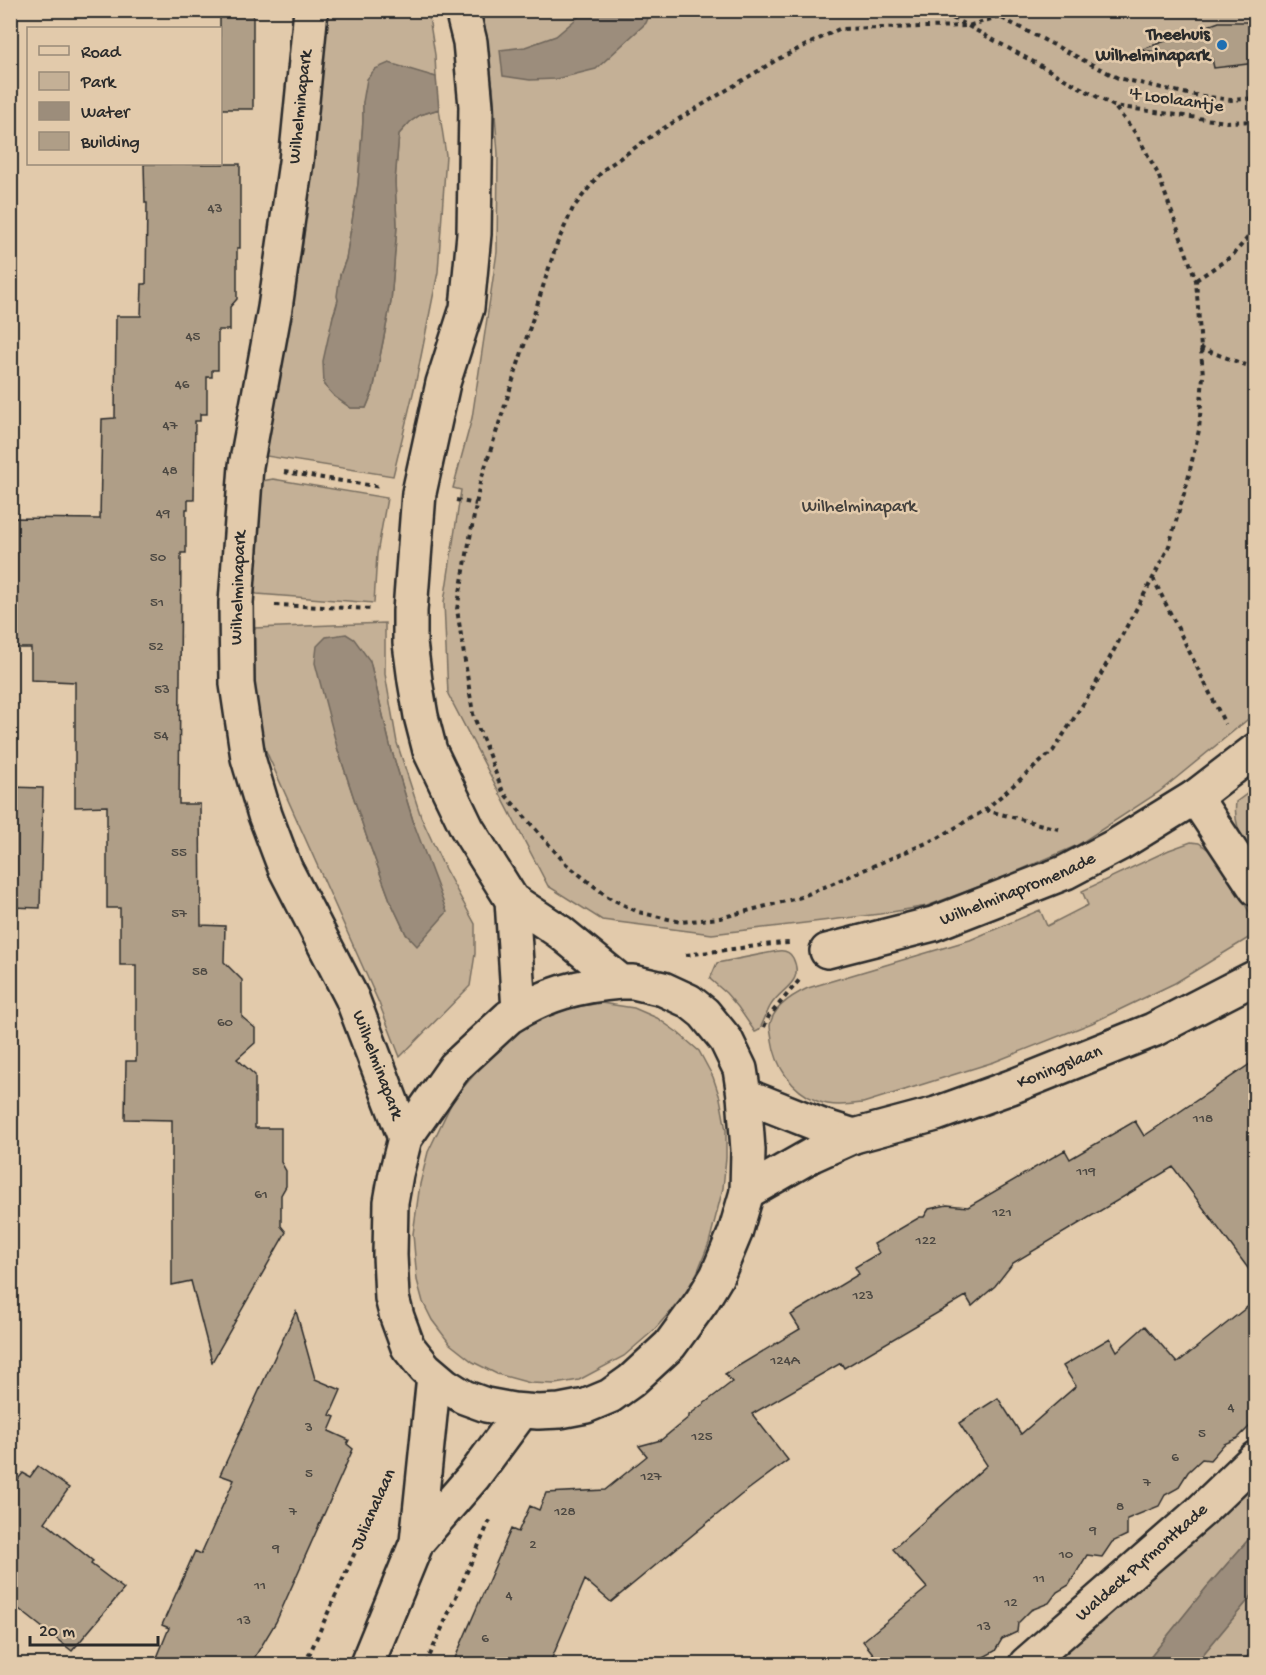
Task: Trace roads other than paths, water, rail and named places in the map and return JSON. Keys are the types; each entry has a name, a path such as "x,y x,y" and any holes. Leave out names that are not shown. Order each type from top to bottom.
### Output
{"street":[{"name":"Wilhelminapark","path":"311,10 296,162 277,297 246,466 236,603 237,684 248,758 265,815 285,868 352,998 405,1138"},
{"path":"462,10 470,42 476,106 474,234 466,308 443,383 419,493 410,611 410,643 415,681 430,751 467,828 512,900 560,932 621,982"},
{"name":"Wilhelminapromenade","path":"827,951 933,924 1066,872 1119,844 1195,797 1252,753"},
{"path":"1195,797 1256,889"},
{"path":"512,900 519,1011"},
{"name":"Koningslaan","path":"747,1192 812,1155 854,1136 936,1114 1011,1088 1153,1030 1256,976"},
{"path":"621,982 645,984 663,989 689,1001 716,1027 726,1040 742,1082 748,1150 747,1192 735,1233 717,1276 682,1329 652,1363 610,1396 586,1406 560,1411 522,1411 486,1405 464,1397 445,1385 425,1368 408,1347 392,1298 391,1202 405,1138 455,1067 478,1044 519,1011 559,992 591,984 621,982"},
{"path":"742,1082 805,1120 854,1136"},
{"name":"Julianalaan","path":"366,1664 417,1542 434,1376"},
{"name":"Julianalaan","path":"417,1542 474,1476 522,1411"},
{"name":"Waldeck Pyrmontkade","path":"1026,1665 1200,1512 1256,1458"}],"water":[{"path":"582,11 651,11 646,23 596,69 556,79 530,80 503,76 500,50 525,47 556,36 582,14"},
{"path":"389,63 436,77 439,109 420,115 399,134 395,181 397,226 391,302 373,391 366,408 351,408 335,397 324,385 323,361 338,300 340,275 346,259 358,184 363,102 367,79 375,69"},
{"path":"346,634 354,639 370,661 390,745 414,824 447,912 417,946 406,934 390,900 366,835 337,747 315,663 317,646 326,637"},
{"path":"1255,1532 1255,1592 1195,1664 1145,1664 1206,1588"}],"place":[{"name":"Theehuis Wilhelminapark","path":"1222,45"}]}
